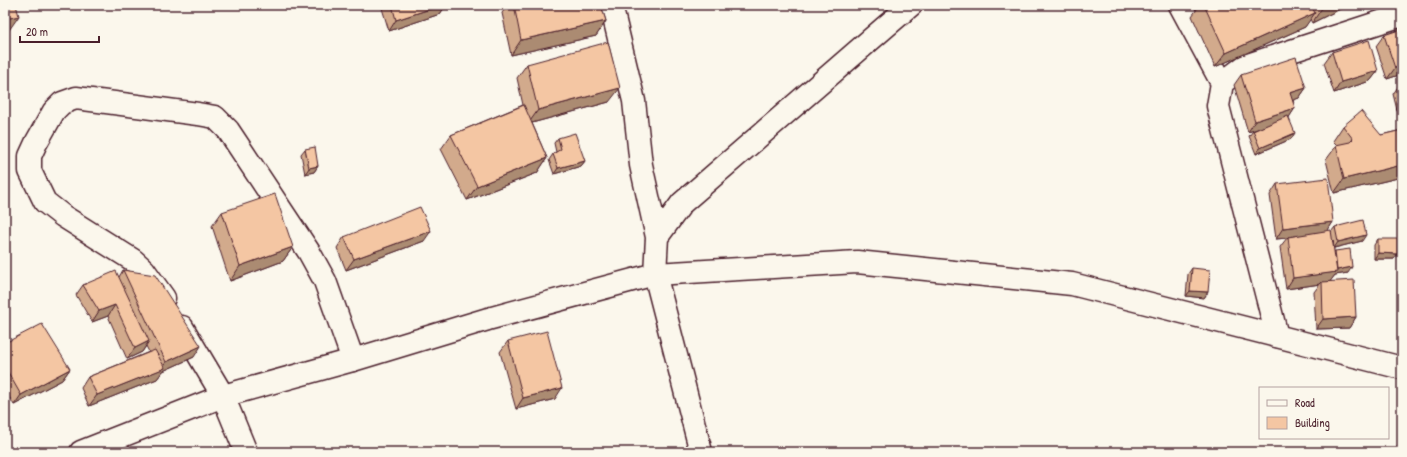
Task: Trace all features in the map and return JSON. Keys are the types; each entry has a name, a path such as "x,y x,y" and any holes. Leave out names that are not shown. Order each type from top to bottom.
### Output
{"street":[{"path":"611,5 634,101 641,164 657,237 656,274 701,452"},
{"path":"657,237 682,203 911,5"},
{"path":"1180,5 1222,83 1218,106 1277,336"},
{"path":"1222,83 1245,66 1402,15"},
{"path":"246,452 223,396 170,306 144,270 133,260 63,216 45,202 30,171 30,156 54,111 62,103 76,98 215,117 232,137 309,252 325,281 353,360"},
{"path":"81,452 223,396 353,360 488,319 656,274 857,262 1072,284 1402,368"}],"building":[{"path":"5,5 16,5 19,16 5,19"},
{"path":"392,5 442,5 396,20"},
{"path":"514,5 601,5 606,21 521,40"},
{"path":"1204,5 1311,5 1315,13 1226,53"},
{"path":"1320,5 1328,5 1322,8"},
{"path":"1402,29 1402,66 1395,68 1384,35"},
{"path":"1369,40 1378,71 1341,82 1332,52"},
{"path":"608,42 620,88 538,110 527,64"},
{"path":"1296,57 1306,88 1290,93 1295,108 1255,121 1241,75"},
{"path":"524,105 547,158 477,186 451,135"},
{"path":"1361,111 1381,135 1402,130 1402,165 1344,179 1336,145 1350,142 1353,139 1343,126"},
{"path":"1288,116 1295,133 1260,148 1253,131"},
{"path":"575,133 585,161 558,168 553,154 561,149 558,138"},
{"path":"315,147 318,166 309,168 305,149"},
{"path":"1328,178 1333,222 1283,228 1277,184"},
{"path":"275,194 293,247 240,266 222,212"},
{"path":"420,207 431,231 354,259 344,237"},
{"path":"1363,220 1366,235 1338,242 1335,227"},
{"path":"1331,230 1337,272 1293,278 1288,237"},
{"path":"1378,239 1398,239 1398,254 1378,253"},
{"path":"1350,249 1352,267 1337,270 1335,251"},
{"path":"1192,268 1210,270 1208,292 1190,291"},
{"path":"123,270 155,275 201,346 166,362"},
{"path":"116,271 149,341 135,348 115,305 99,311 83,285"},
{"path":"1354,280 1356,317 1323,319 1322,282"},
{"path":"42,324 70,369 21,395 5,367 5,343"},
{"path":"547,331 562,388 523,398 508,341"},
{"path":"155,350 165,368 97,395 88,377"}]}
